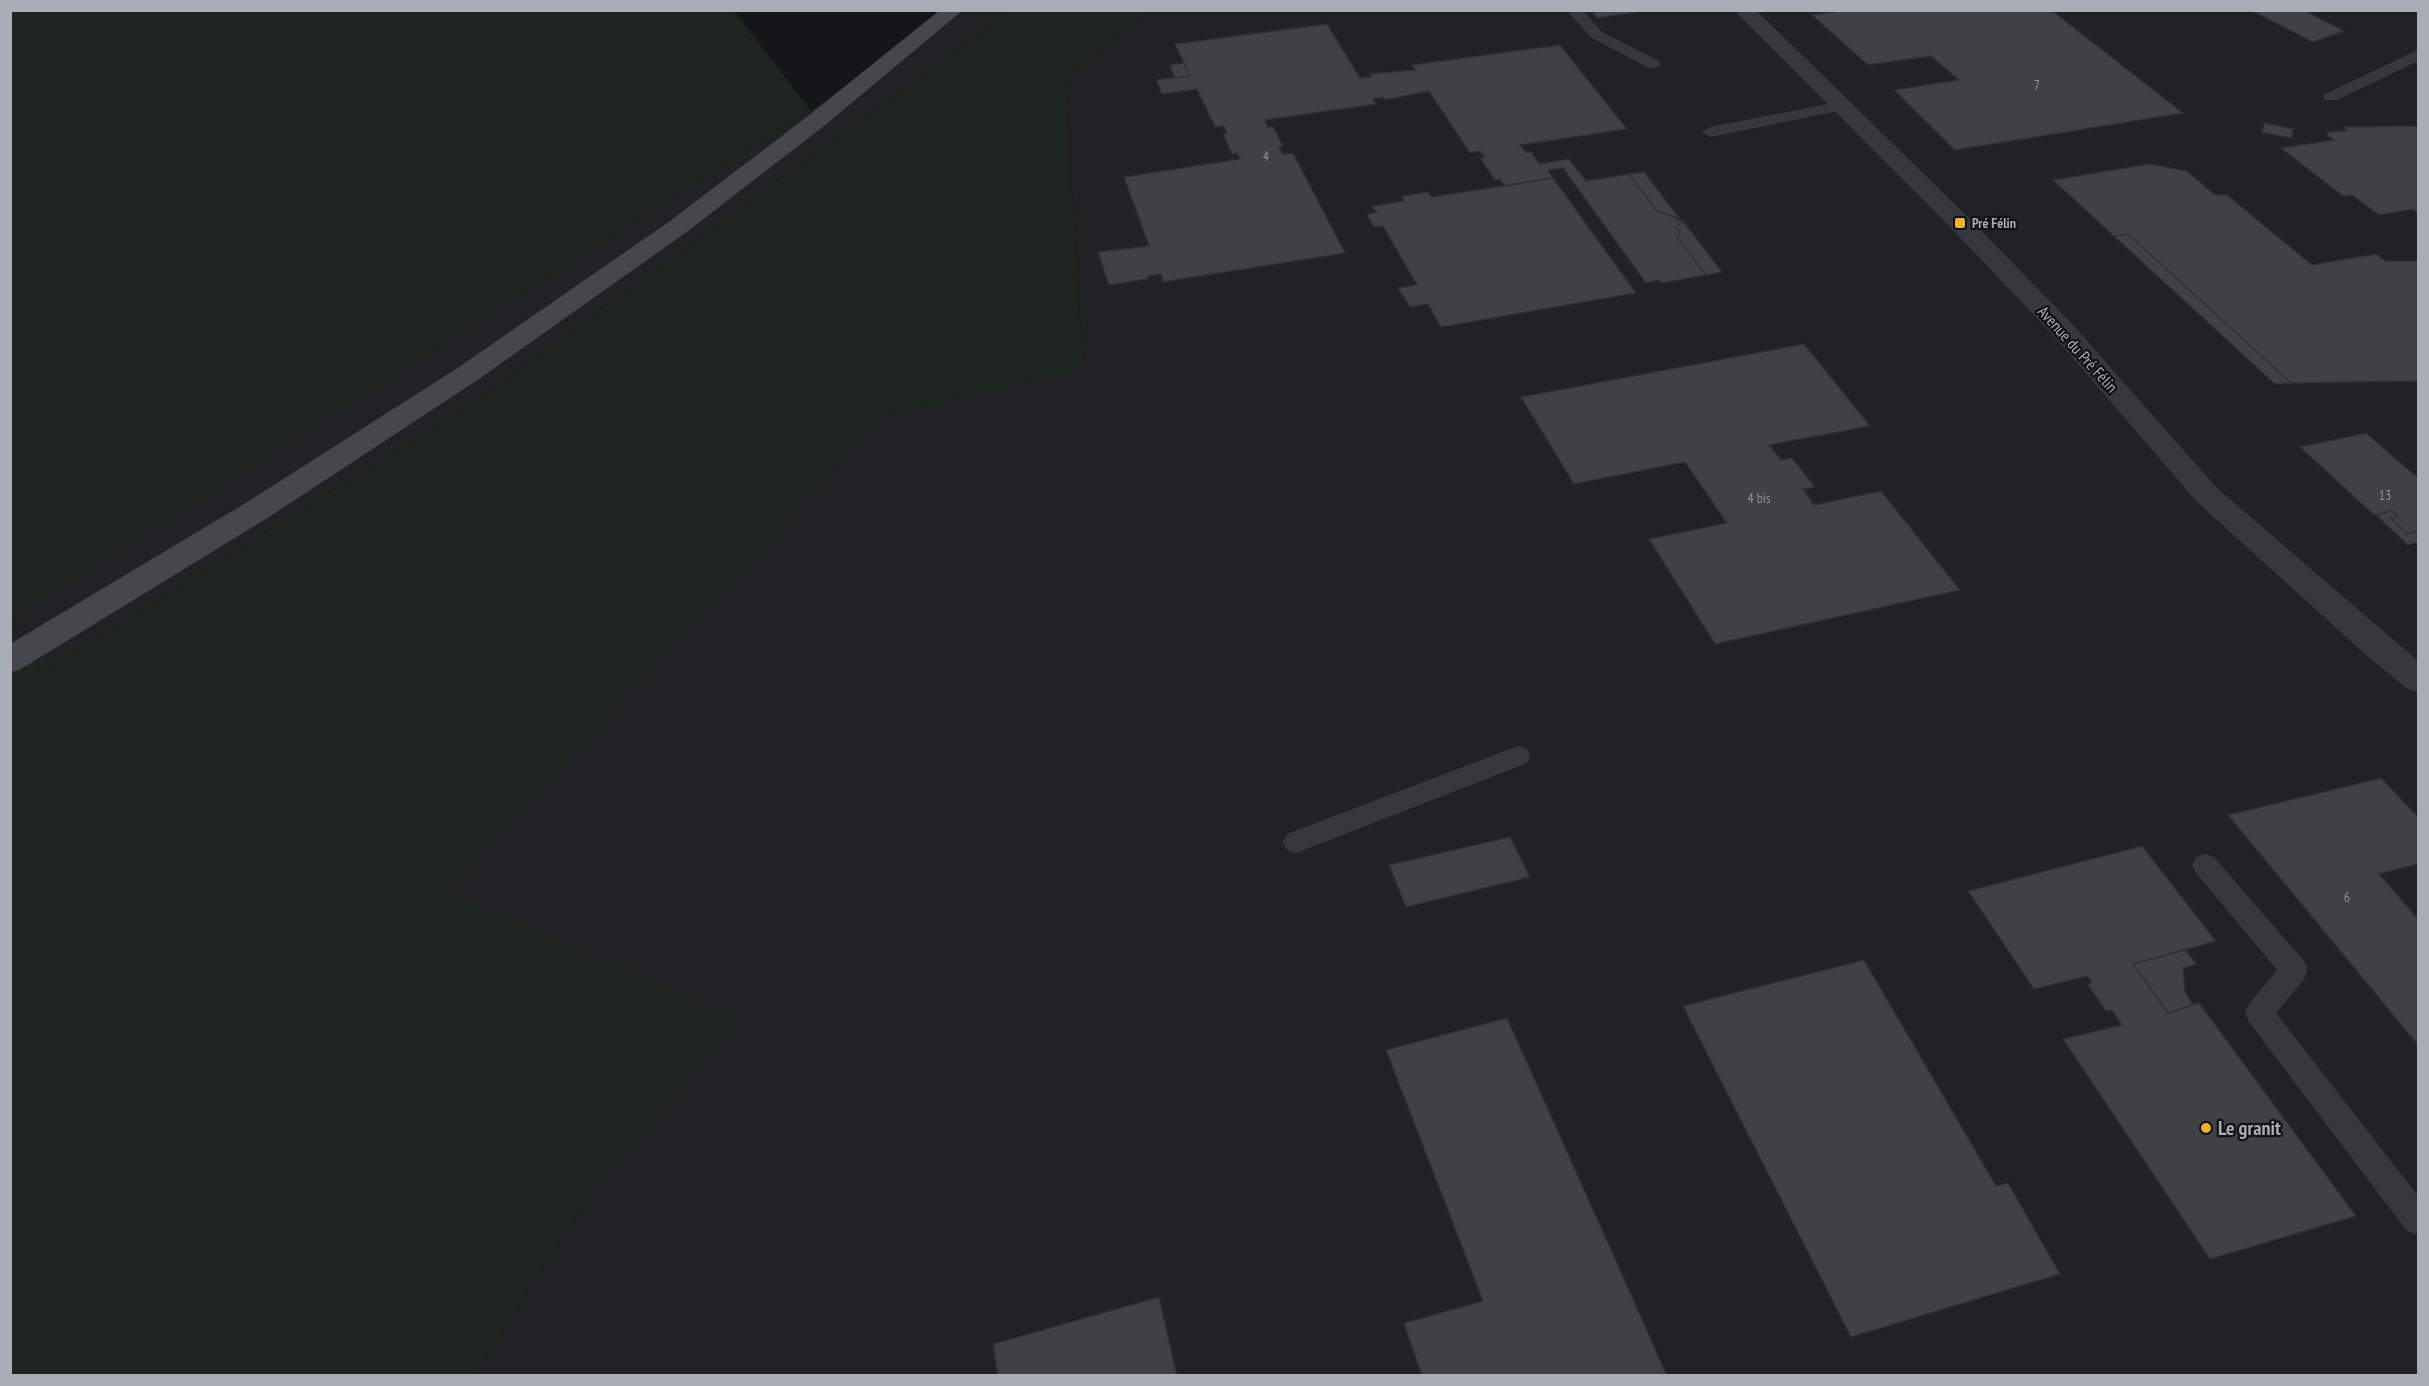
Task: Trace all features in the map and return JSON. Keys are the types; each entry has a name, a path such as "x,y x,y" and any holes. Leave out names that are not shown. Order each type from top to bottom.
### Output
{"main road":[{"path":"10,660 259,509 469,374 679,226 816,121 952,10"}],"street":[{"name":"Avenue du Pré Félin","path":"1744,10 1960,223 2062,330 2207,495 2376,645 2418,679"}],"lane":[{"path":"1573,10 1597,35 1653,64"},
{"path":"2331,97 2418,55"},
{"path":"1710,132 1843,106"},
{"path":"1296,842 1518,756"},
{"path":"2205,864 2294,970 2259,1014 2418,1220"}],"shaded area":[{"path":"11,10 734,11 811,111 11,619"},
{"path":"949,11 1010,11 471,404 41,672 10,619 811,111"},
{"path":"1010,11 1150,11 1065,79 1083,368 883,416 447,893 738,1019 584,1203 474,1375 11,1375 10,620 41,672 471,404"},
{"path":"1150,11 2418,11 2418,1375 474,1375 584,1203 446,893 883,416 1083,367 1065,79"}],"building":[{"path":"1591,10 1643,10 1644,11 1597,18"},
{"path":"1845,10 2051,10 2183,113 1955,150 1894,90 1959,80 1931,56 1868,65 1812,15"},
{"path":"2303,10 2344,31 2313,42 2253,11"},
{"path":"1327,24 1360,78 1371,77 1370,74 1415,70 1412,65 1560,45 1627,129 1520,145 1526,152 1531,152 1539,164 1569,159 1586,181 1629,174 1657,211 1683,221 1676,227 1680,232 1677,237 1706,275 1662,283 1659,280 1646,283 1563,168 1548,170 1553,178 1505,186 1500,179 1495,180 1480,158 1485,158 1480,151 1470,153 1429,91 1385,100 1384,97 1373,99 1376,104 1265,120 1268,127 1273,127 1283,146 1279,147 1283,154 1293,153 1345,253 1163,282 1161,274 1147,276 1148,279 1109,285 1098,252 1149,246 1124,177 1240,159 1237,153 1232,154 1223,134 1227,133 1224,126 1215,127 1197,89 1162,94 1156,80 1190,76 1175,44"},
{"path":"1184,63 1190,76 1175,78 1170,65"},
{"path":"2265,123 2293,129 2292,138 2264,133 2262,131"},
{"path":"2418,126 2418,213 2413,209 2379,215 2352,195 2343,196 2281,148 2334,140 2327,135 2328,132 2347,131 2344,127"},
{"path":"2149,164 2187,171 2215,195 2227,195 2312,265 2376,254 2385,261 2418,261 2418,381 2291,383 2128,234 2114,236 2053,180"},
{"path":"1644,172 1680,219 1657,211 1629,174"},
{"path":"1553,178 1636,293 1441,327 1428,304 1410,307 1398,288 1417,285 1383,226 1374,227 1367,214 1376,212 1372,206 1404,201 1402,196 1428,192 1432,197"},
{"path":"1683,221 1722,272 1706,275 1677,237 1680,232 1676,227"},
{"path":"2128,234 2291,383 2275,384 2114,236"},
{"path":"1804,344 1870,426 1769,445 1781,460 1792,458 1815,487 1803,489 1814,505 1881,491 1960,590 1715,644 1649,539 1727,523 1685,462 1574,484 1521,397"},
{"path":"2366,433 2418,478 2418,535 2415,532 2407,534 2391,518 2398,516 2392,511 2374,515 2300,447"},
{"path":"2392,511 2398,516 2391,518 2407,534 2415,532 2418,535 2418,542 2408,545 2376,515"},
{"path":"2381,778 2418,817 2418,864 2379,874 2418,919 2418,1045 2228,815"},
{"path":"1510,837 1530,877 1406,907 1389,865"},
{"name":"Le granit","path":"2142,846 2216,941 2133,964 2168,1013 2199,1003 2356,1216 2210,1259 2063,1039 2122,1025 2112,1010 2106,1011 2088,985 2092,982 2087,976 2034,989 1968,891"},
{"path":"2185,950 2197,964 2183,968 2185,992 2193,1005 2168,1013 2133,964"},
{"path":"1864,960 1996,1186 2008,1183 2060,1274 1851,1337 1683,1006"},
{"path":"1507,1018 1667,1376 1422,1376 1404,1323 1483,1301 1386,1050"},
{"path":"1159,1297 1177,1376 998,1376 993,1344"}],"place":[{"name":"Pré Félin","path":"1960,223"},
{"name":"Le granit","path":"2206,1128"}]}
